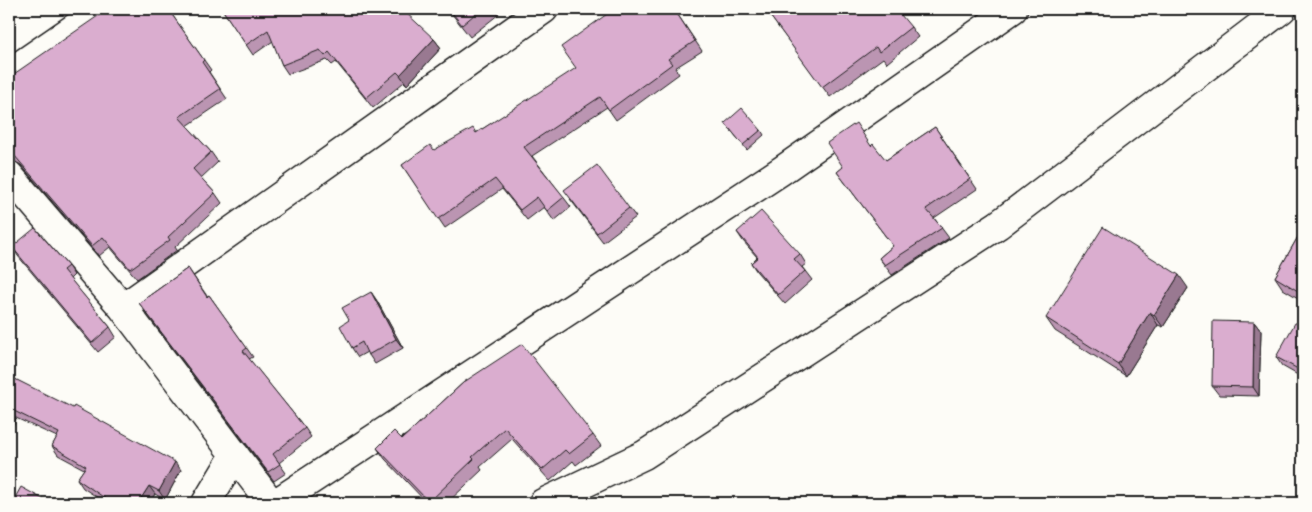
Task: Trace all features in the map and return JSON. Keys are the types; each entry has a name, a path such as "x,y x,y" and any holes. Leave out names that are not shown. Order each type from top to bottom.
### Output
{"street":[{"path":"9,73 102,9"},
{"path":"123,308 544,9"},
{"path":"276,503 781,171 1013,9"},
{"path":"543,503 644,455 998,225 1282,9"},
{"path":"9,175 123,308 272,503"},
{"path":"206,503 235,455"}],"building":[{"path":"108,9 168,9 204,60 202,62 220,89 179,117 211,152 193,169 215,193 168,237 170,240 130,269 103,237 92,246 14,155 9,152 9,77"},
{"path":"222,9 402,9 434,39 400,75 397,72 366,98 329,52 325,56 320,50 282,65 268,30 246,45"},
{"path":"449,9 481,9 462,25"},
{"path":"614,9 674,9 695,41 668,59 672,64 609,110 600,97 524,147 564,197 547,211 537,197 520,210 495,179 438,219 402,165 430,145 434,150 473,128 476,133 576,68 561,47"},
{"path":"765,9 896,9 911,27 879,52 876,47 822,87"},
{"path":"742,108 761,130 743,145 725,123"},
{"path":"856,123 871,146 873,144 886,160 935,127 970,179 926,209 942,228 885,265 879,258 893,246 837,172 843,167 827,143"},
{"path":"597,165 629,208 597,233 564,190"},
{"path":"761,211 800,254 794,259 805,271 778,295 751,263 758,257 737,232"},
{"path":"1103,227 1179,275 1154,315 1150,312 1118,364 1046,318"},
{"path":"35,228 68,266 63,270 110,327 92,343 12,247"},
{"path":"1303,228 1303,294 1275,277"},
{"path":"188,268 207,297 209,295 247,348 243,351 305,428 273,454 280,464 268,472 139,303"},
{"path":"371,292 396,339 368,355 362,342 352,348 340,326 349,320 342,308"},
{"path":"1213,321 1254,322 1253,387 1212,386"},
{"path":"1295,323 1303,323 1303,361 1298,369 1276,357"},
{"path":"522,344 593,435 569,454 565,450 542,470 505,428 472,457 474,459 429,502 377,448 394,431 402,439 464,382"},
{"path":"9,376 73,408 74,406 175,462 159,491 149,486 138,503 107,503 109,501 77,479 86,466 52,446 59,433 10,409 9,412"},
{"path":"21,487 50,503 12,503"}]}
